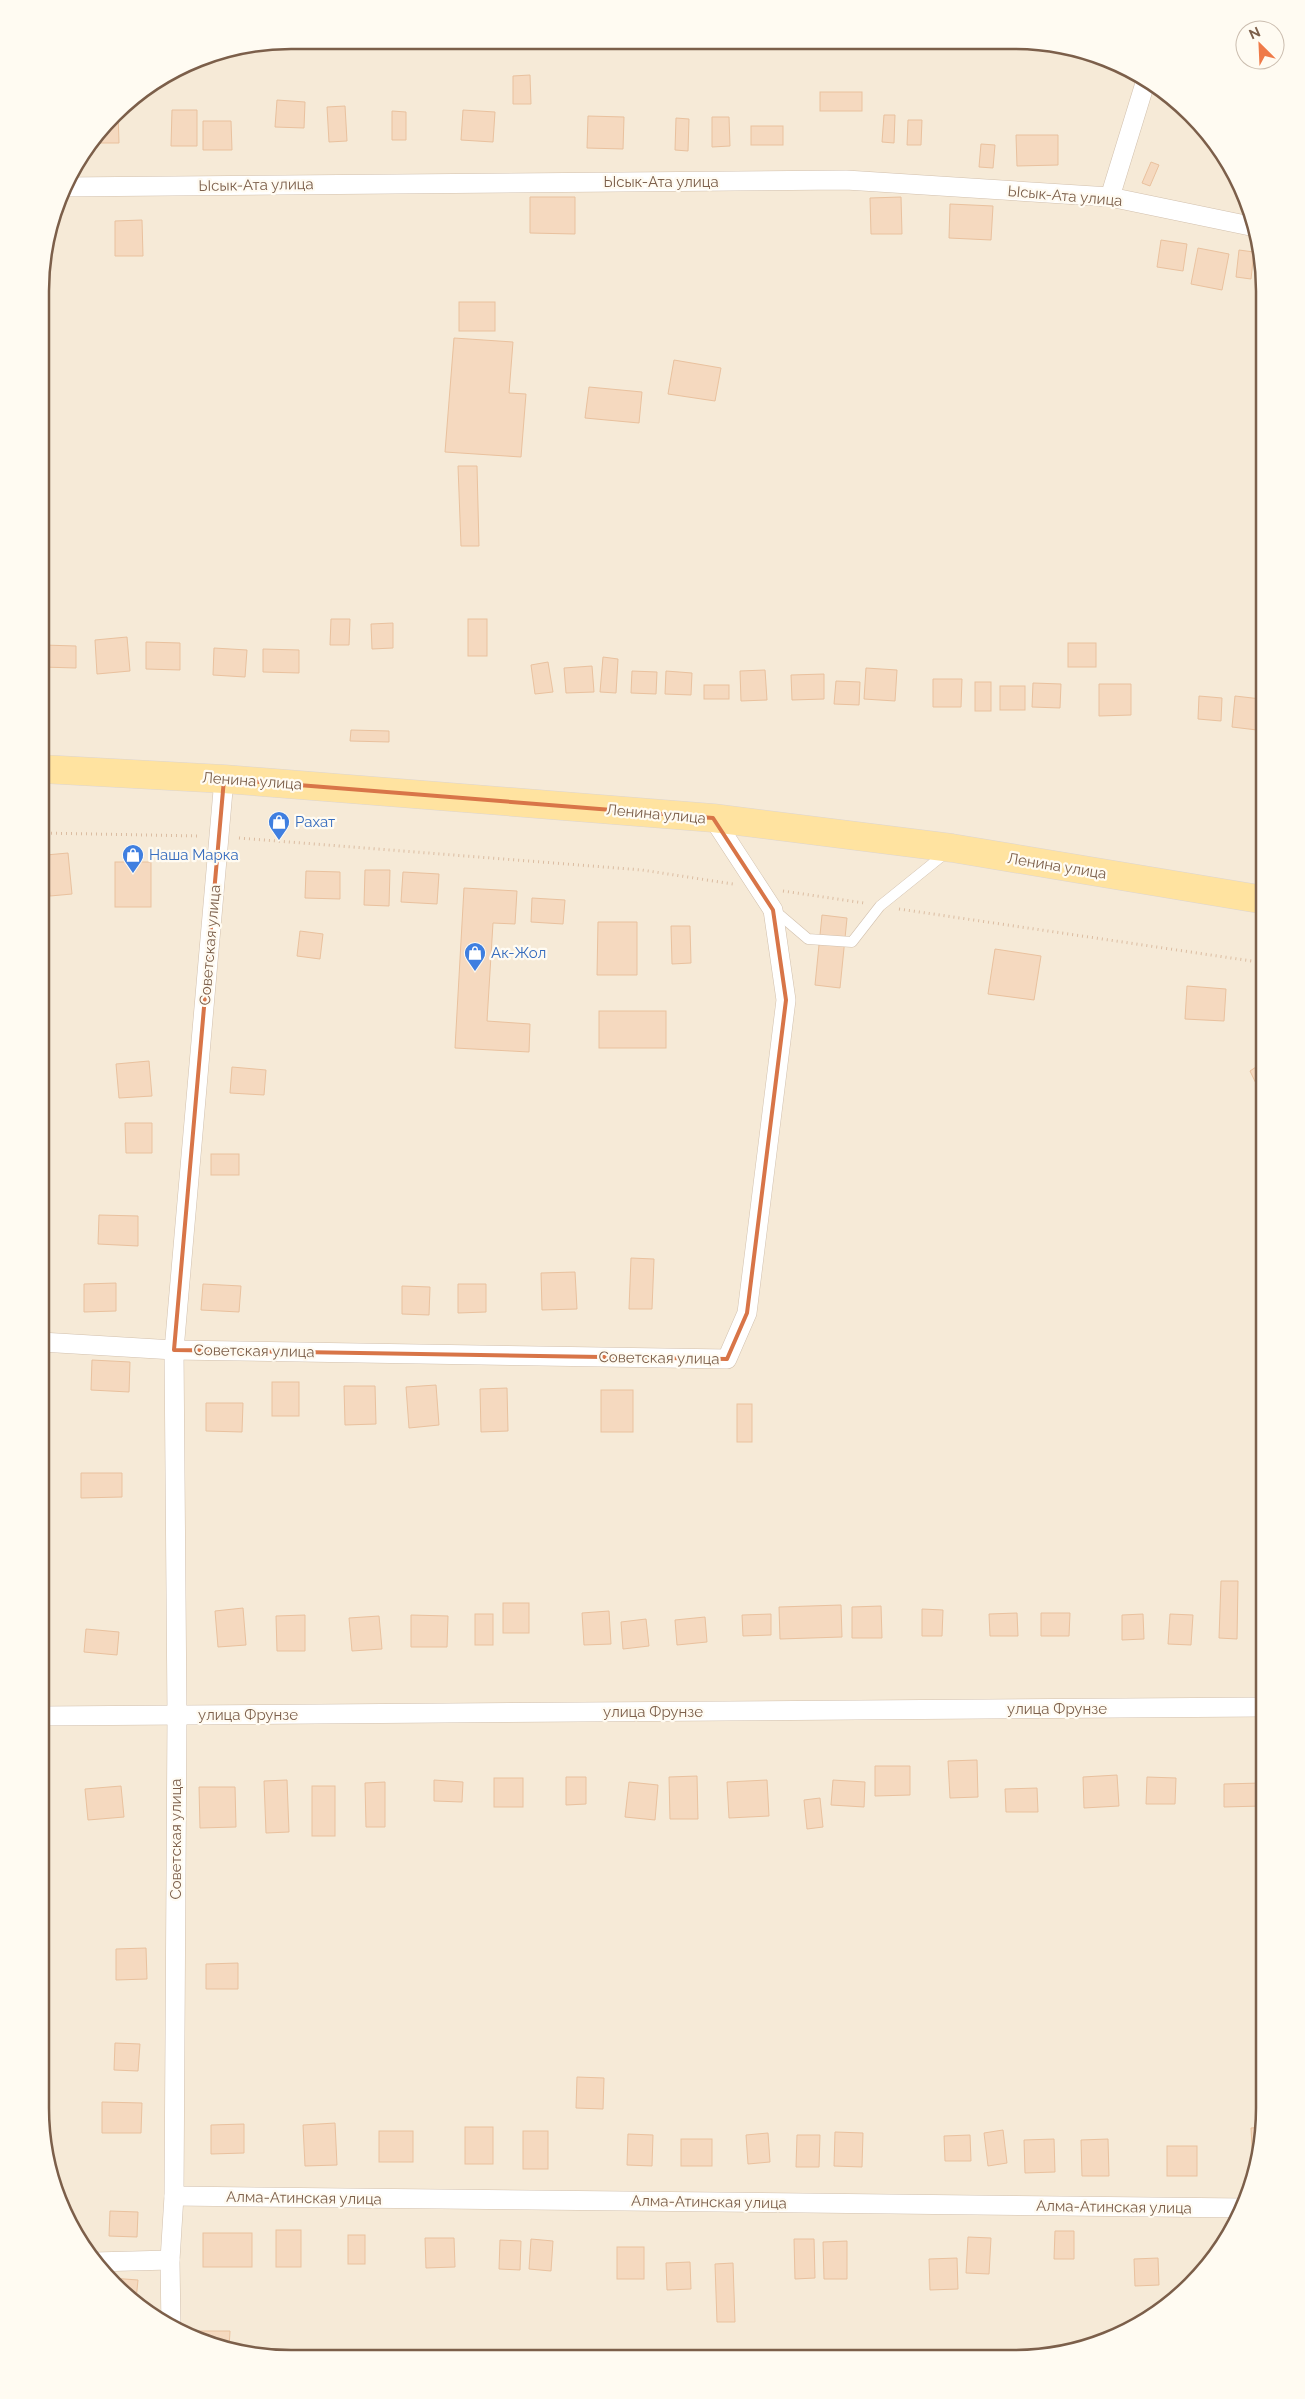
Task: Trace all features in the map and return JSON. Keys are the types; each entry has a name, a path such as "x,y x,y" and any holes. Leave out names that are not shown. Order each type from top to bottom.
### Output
{"main road":[{"name":"Ленина улица","path":"49,770 224,779 713,818 952,848 1256,899"}],"street":[{"path":"1110,197 1144,86"},
{"name":"Ысык-Ата улица","path":"72,187 846,180 1110,197 1247,226"},
{"name":"Советская улица","path":"171,2319 170,2260 174,2196 177,1715 174,1350 224,779"},
{"name":"Советская улица","path":"49,1342 174,1350 727,1359 747,1313 786,1000 773,910 713,818"},
{"name":"улица Фрунзе","path":"49,1716 1256,1707"},
{"name":"Алма-Атинская улица","path":"174,2196 1235,2208"},
{"path":"104,2262 170,2260"}],"lane":[{"path":"773,910 808,939 852,942 880,906 952,848"}],"path":[{"path":"49,833 220,837 642,870 1256,962"}],"highlighted area":[{"path":"224,779 713,818 773,910 786,1000 747,1313 727,1359 174,1350"}],"shaded area":[{"path":"274,49 1031,49 1062,53 1107,67 1136,81 1162,99 1186,119 1216,156 1238,198 1252,243 1256,274 1256,2125 1252,2156 1238,2201 1216,2243 1186,2280 1162,2300 1136,2318 1107,2332 1062,2346 1031,2350 274,2350 243,2346 198,2332 156,2310 119,2280 99,2256 81,2230 67,2201 53,2156 49,2125 49,274 53,243 67,198 89,156 119,119 156,89 198,67 243,53"}],"building":[{"path":"530,75 531,104 513,104 513,76"},
{"path":"820,92 862,92 862,111 820,111"},
{"path":"277,100 305,102 304,128 275,127"},
{"path":"345,106 347,141 329,142 327,107"},
{"path":"172,110 197,110 197,146 171,146"},
{"path":"463,110 495,112 493,142 461,140"},
{"path":"392,111 406,112 406,140 392,140"},
{"path":"884,115 895,115 894,143 882,142"},
{"path":"588,116 624,117 623,149 587,148"},
{"path":"712,117 729,117 730,146 712,147"},
{"path":"676,118 689,119 688,151 675,150"},
{"path":"118,120 119,143 99,143"},
{"path":"908,120 922,120 921,145 907,145"},
{"path":"203,121 231,121 232,150 203,150"},
{"path":"751,126 783,126 783,145 751,145"},
{"path":"1016,135 1058,135 1058,165 1017,166"},
{"path":"981,144 995,145 993,168 979,167"},
{"path":"1151,162 1159,165 1150,186 1142,183"},
{"path":"530,197 575,197 575,234 530,233"},
{"path":"901,197 902,234 871,234 870,198"},
{"path":"950,204 993,206 991,240 949,238"},
{"path":"142,220 143,256 115,256 115,221"},
{"path":"1161,240 1187,244 1183,271 1157,267"},
{"path":"1198,248 1229,254 1222,290 1191,284"},
{"path":"1239,250 1253,252 1251,279 1236,277"},
{"path":"459,302 495,302 495,331 459,331"},
{"path":"454,338 513,342 509,393 526,394 521,457 445,452"},
{"path":"674,360 721,368 715,401 668,394"},
{"path":"589,387 642,392 639,423 585,418"},
{"path":"458,466 477,466 479,546 461,546"},
{"path":"331,619 350,619 349,645 330,645"},
{"path":"468,619 487,619 487,656 468,656"},
{"path":"393,623 393,648 372,649 371,624"},
{"path":"127,637 130,671 97,674 95,640"},
{"path":"146,642 180,643 180,670 146,669"},
{"path":"1068,643 1096,643 1096,667 1068,667"},
{"path":"49,645 76,646 76,668 49,667"},
{"path":"214,648 247,650 245,677 213,675"},
{"path":"263,649 299,650 299,673 263,672"},
{"path":"603,657 618,659 616,693 600,692"},
{"path":"548,662 553,692 535,694 531,665"},
{"path":"592,666 594,692 566,693 564,668"},
{"path":"866,668 897,670 895,701 864,699"},
{"path":"765,670 767,700 741,701 740,671"},
{"path":"632,671 657,672 656,694 631,693"},
{"path":"666,671 692,673 691,695 665,694"},
{"path":"824,674 824,699 792,700 791,675"},
{"path":"933,679 962,679 961,707 933,707"},
{"path":"836,681 860,682 859,705 834,704"},
{"path":"975,682 991,682 991,711 975,711"},
{"path":"1033,683 1061,684 1060,708 1032,707"},
{"path":"1099,684 1131,684 1131,715 1099,716"},
{"path":"704,685 729,685 729,699 704,699"},
{"path":"1000,686 1025,686 1025,710 1000,710"},
{"path":"1199,696 1222,698 1221,721 1198,719"},
{"path":"1235,696 1256,698 1256,730 1232,727"},
{"path":"351,730 389,731 389,742 350,741"},
{"path":"68,853 72,894 50,896 49,855"},
{"path":"115,862 151,862 151,907 115,907"},
{"path":"365,870 390,870 389,906 364,905"},
{"path":"306,871 340,872 340,899 305,898"},
{"path":"403,872 439,874 437,904 401,902"},
{"name":"Ак-Жол","path":"464,888 517,891 515,924 493,923 487,1021 530,1024 529,1052 455,1048"},
{"path":"532,898 565,900 563,924 531,922"},
{"path":"822,915 847,918 840,988 815,985"},
{"path":"598,922 637,922 637,975 597,975"},
{"path":"671,926 690,926 691,963 672,964"},
{"path":"300,931 323,934 320,959 297,956"},
{"path":"995,949 1041,956 1034,1000 988,994"},
{"path":"1187,986 1226,989 1224,1021 1185,1019"},
{"path":"599,1011 666,1011 666,1048 599,1048"},
{"path":"149,1061 152,1096 119,1098 116,1064"},
{"path":"232,1067 266,1070 264,1095 230,1093"},
{"path":"1256,1067 1256,1083 1250,1071"},
{"path":"125,1123 152,1123 152,1153 126,1153"},
{"path":"211,1154 239,1154 239,1175 211,1175"},
{"path":"99,1215 138,1216 138,1246 98,1244"},
{"path":"631,1258 654,1259 652,1309 629,1309"},
{"path":"575,1272 577,1309 542,1310 541,1273"},
{"path":"116,1283 116,1311 84,1312 84,1284"},
{"path":"203,1284 241,1286 239,1312 201,1310"},
{"path":"458,1284 486,1284 486,1312 458,1313"},
{"path":"402,1286 430,1287 429,1315 402,1314"},
{"path":"92,1360 130,1362 129,1392 91,1390"},
{"path":"272,1382 299,1382 299,1416 272,1416"},
{"path":"436,1385 439,1425 409,1428 406,1387"},
{"path":"344,1386 375,1386 376,1424 345,1425"},
{"path":"507,1388 508,1431 481,1432 480,1389"},
{"path":"601,1390 633,1390 633,1432 601,1432"},
{"path":"206,1403 243,1403 242,1432 206,1431"},
{"path":"737,1404 752,1404 752,1442 737,1442"},
{"path":"81,1473 122,1473 122,1497 81,1498"},
{"path":"1221,1581 1238,1581 1237,1639 1219,1638"},
{"path":"503,1603 529,1603 529,1633 503,1633"},
{"path":"841,1605 842,1637 780,1639 779,1607"},
{"path":"881,1606 882,1638 852,1638 852,1607"},
{"path":"243,1608 246,1645 218,1647 215,1611"},
{"path":"922,1609 943,1610 942,1636 922,1636"},
{"path":"609,1611 611,1644 584,1645 582,1613"},
{"path":"1017,1613 1018,1636 990,1636 989,1614"},
{"path":"1041,1613 1070,1613 1069,1636 1041,1636"},
{"path":"475,1614 493,1614 493,1645 475,1645"},
{"path":"771,1614 771,1635 743,1636 742,1615"},
{"path":"1143,1614 1144,1639 1122,1640 1122,1615"},
{"path":"1170,1614 1193,1615 1191,1645 1168,1644"},
{"path":"305,1615 305,1651 277,1651 276,1616"},
{"path":"411,1615 448,1616 447,1647 411,1647"},
{"path":"379,1616 382,1649 352,1651 349,1618"},
{"path":"705,1617 707,1642 677,1645 675,1620"},
{"path":"646,1619 649,1646 623,1649 621,1622"},
{"path":"86,1629 119,1632 117,1655 84,1652"},
{"path":"977,1760 978,1797 950,1798 948,1761"},
{"path":"875,1766 910,1766 910,1795 875,1796"},
{"path":"1117,1775 1119,1806 1084,1808 1083,1777"},
{"path":"697,1776 698,1819 670,1819 669,1777"},
{"path":"566,1777 586,1777 586,1804 566,1805"},
{"path":"1147,1777 1176,1778 1175,1804 1146,1804"},
{"path":"494,1778 523,1778 523,1807 494,1807"},
{"path":"287,1780 289,1832 266,1833 264,1781"},
{"path":"434,1780 463,1782 462,1802 434,1801"},
{"path":"767,1780 769,1816 729,1818 727,1782"},
{"path":"833,1780 865,1782 864,1807 831,1805"},
{"path":"385,1782 385,1827 366,1827 365,1783"},
{"path":"629,1782 658,1785 655,1820 625,1817"},
{"path":"1256,1783 1256,1806 1224,1807 1224,1784"},
{"path":"121,1786 124,1817 88,1820 85,1789"},
{"path":"312,1786 335,1786 335,1836 312,1836"},
{"path":"199,1787 235,1787 236,1827 200,1828"},
{"path":"1037,1788 1038,1812 1006,1812 1005,1789"},
{"path":"820,1798 823,1827 807,1829 804,1800"},
{"path":"146,1948 147,1979 116,1980 116,1949"},
{"path":"238,1963 238,1989 206,1989 206,1964"},
{"path":"115,2043 140,2044 138,2071 114,2070"},
{"path":"577,2077 604,2078 603,2109 576,2108"},
{"path":"102,2102 142,2103 141,2133 102,2133"},
{"path":"335,2123 337,2165 305,2166 303,2125"},
{"path":"244,2124 244,2153 211,2154 211,2125"},
{"path":"465,2127 493,2127 493,2164 465,2164"},
{"path":"1251,2128 1256,2128 1252,2154"},
{"path":"1003,2130 1007,2163 988,2166 984,2133"},
{"path":"379,2131 413,2131 413,2162 379,2162"},
{"path":"523,2131 548,2131 548,2169 523,2169"},
{"path":"835,2132 863,2133 862,2167 834,2166"},
{"path":"768,2133 770,2162 748,2164 746,2135"},
{"path":"628,2134 653,2135 652,2166 627,2165"},
{"path":"797,2135 820,2135 819,2167 796,2167"},
{"path":"970,2135 971,2161 945,2161 944,2136"},
{"path":"681,2139 712,2139 712,2166 681,2166"},
{"path":"1054,2139 1055,2172 1025,2173 1024,2140"},
{"path":"1108,2139 1109,2176 1082,2176 1081,2140"},
{"path":"1167,2146 1197,2146 1197,2176 1167,2176"},
{"path":"110,2211 138,2212 137,2237 109,2236"},
{"path":"276,2230 301,2230 301,2267 276,2267"},
{"path":"1055,2231 1074,2231 1074,2259 1054,2259"},
{"path":"203,2233 252,2233 252,2267 203,2267"},
{"path":"348,2235 365,2235 365,2264 348,2264"},
{"path":"968,2237 991,2238 989,2274 966,2273"},
{"path":"425,2238 454,2238 455,2267 426,2268"},
{"path":"531,2239 553,2241 551,2271 529,2269"},
{"path":"794,2239 814,2239 815,2278 795,2279"},
{"path":"500,2240 521,2241 520,2270 499,2269"},
{"path":"847,2241 847,2279 824,2279 823,2242"},
{"path":"617,2247 644,2247 644,2279 617,2279"},
{"path":"957,2258 958,2289 930,2290 929,2259"},
{"path":"1158,2258 1159,2285 1135,2286 1134,2259"},
{"path":"690,2262 691,2289 667,2290 666,2263"},
{"path":"733,2263 735,2322 717,2322 715,2264"},
{"path":"118,2278 138,2280 137,2295"},
{"path":"196,2331 230,2331 229,2342 198,2332"}],"place":[{"name":"Рахат","path":"279,841"},
{"name":"Наша Марка","path":"133,874"},
{"name":"Ак-Жол","path":"475,972"}]}
